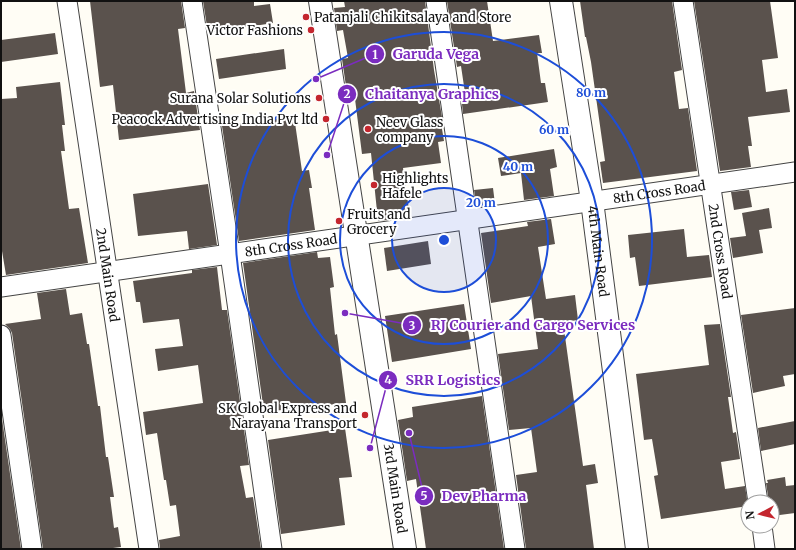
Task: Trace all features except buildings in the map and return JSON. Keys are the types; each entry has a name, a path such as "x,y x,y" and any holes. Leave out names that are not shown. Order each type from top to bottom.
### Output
{"street":[{"name":"2nd Main Road","path":"67,1 149,549"},
{"path":"192,1 272,549"},
{"name":"3rd Main Road","path":"320,1 405,549"},
{"path":"436,1 515,549"},
{"name":"4th Main Road","path":"561,1 592,201 637,549"},
{"name":"2nd Cross Road","path":"683,1 757,494"},
{"name":"8th Cross Road","path":"1,287 795,172"},
{"path":"1,335 32,549"},
{"path":"763,534 765,549"}],"place":[{"name":"Patanjali Chikitsalaya and Store","path":"306,17"},
{"name":"Victor Fashions","path":"311,30"},
{"name":"Garuda Vega","path":"316,79"},
{"name":"Surana Solar Solutions","path":"319,98"},
{"name":"Peacock Advertising India Pvt ltd","path":"326,119"},
{"name":"Neev Glass company","path":"368,129"},
{"name":"Chaitanya Graphics","path":"327,155"},
{"name":"Highlights Hafele","path":"374,185"},
{"name":"Fruits and Grocery","path":"339,221"},
{"name":"RJ Courier and Cargo Services","path":"345,313"},
{"name":"SK Global Express and Narayana Transport","path":"365,415"},
{"name":"Dev Pharma","path":"409,433"},
{"name":"SRR Logistics","path":"370,448"}]}
